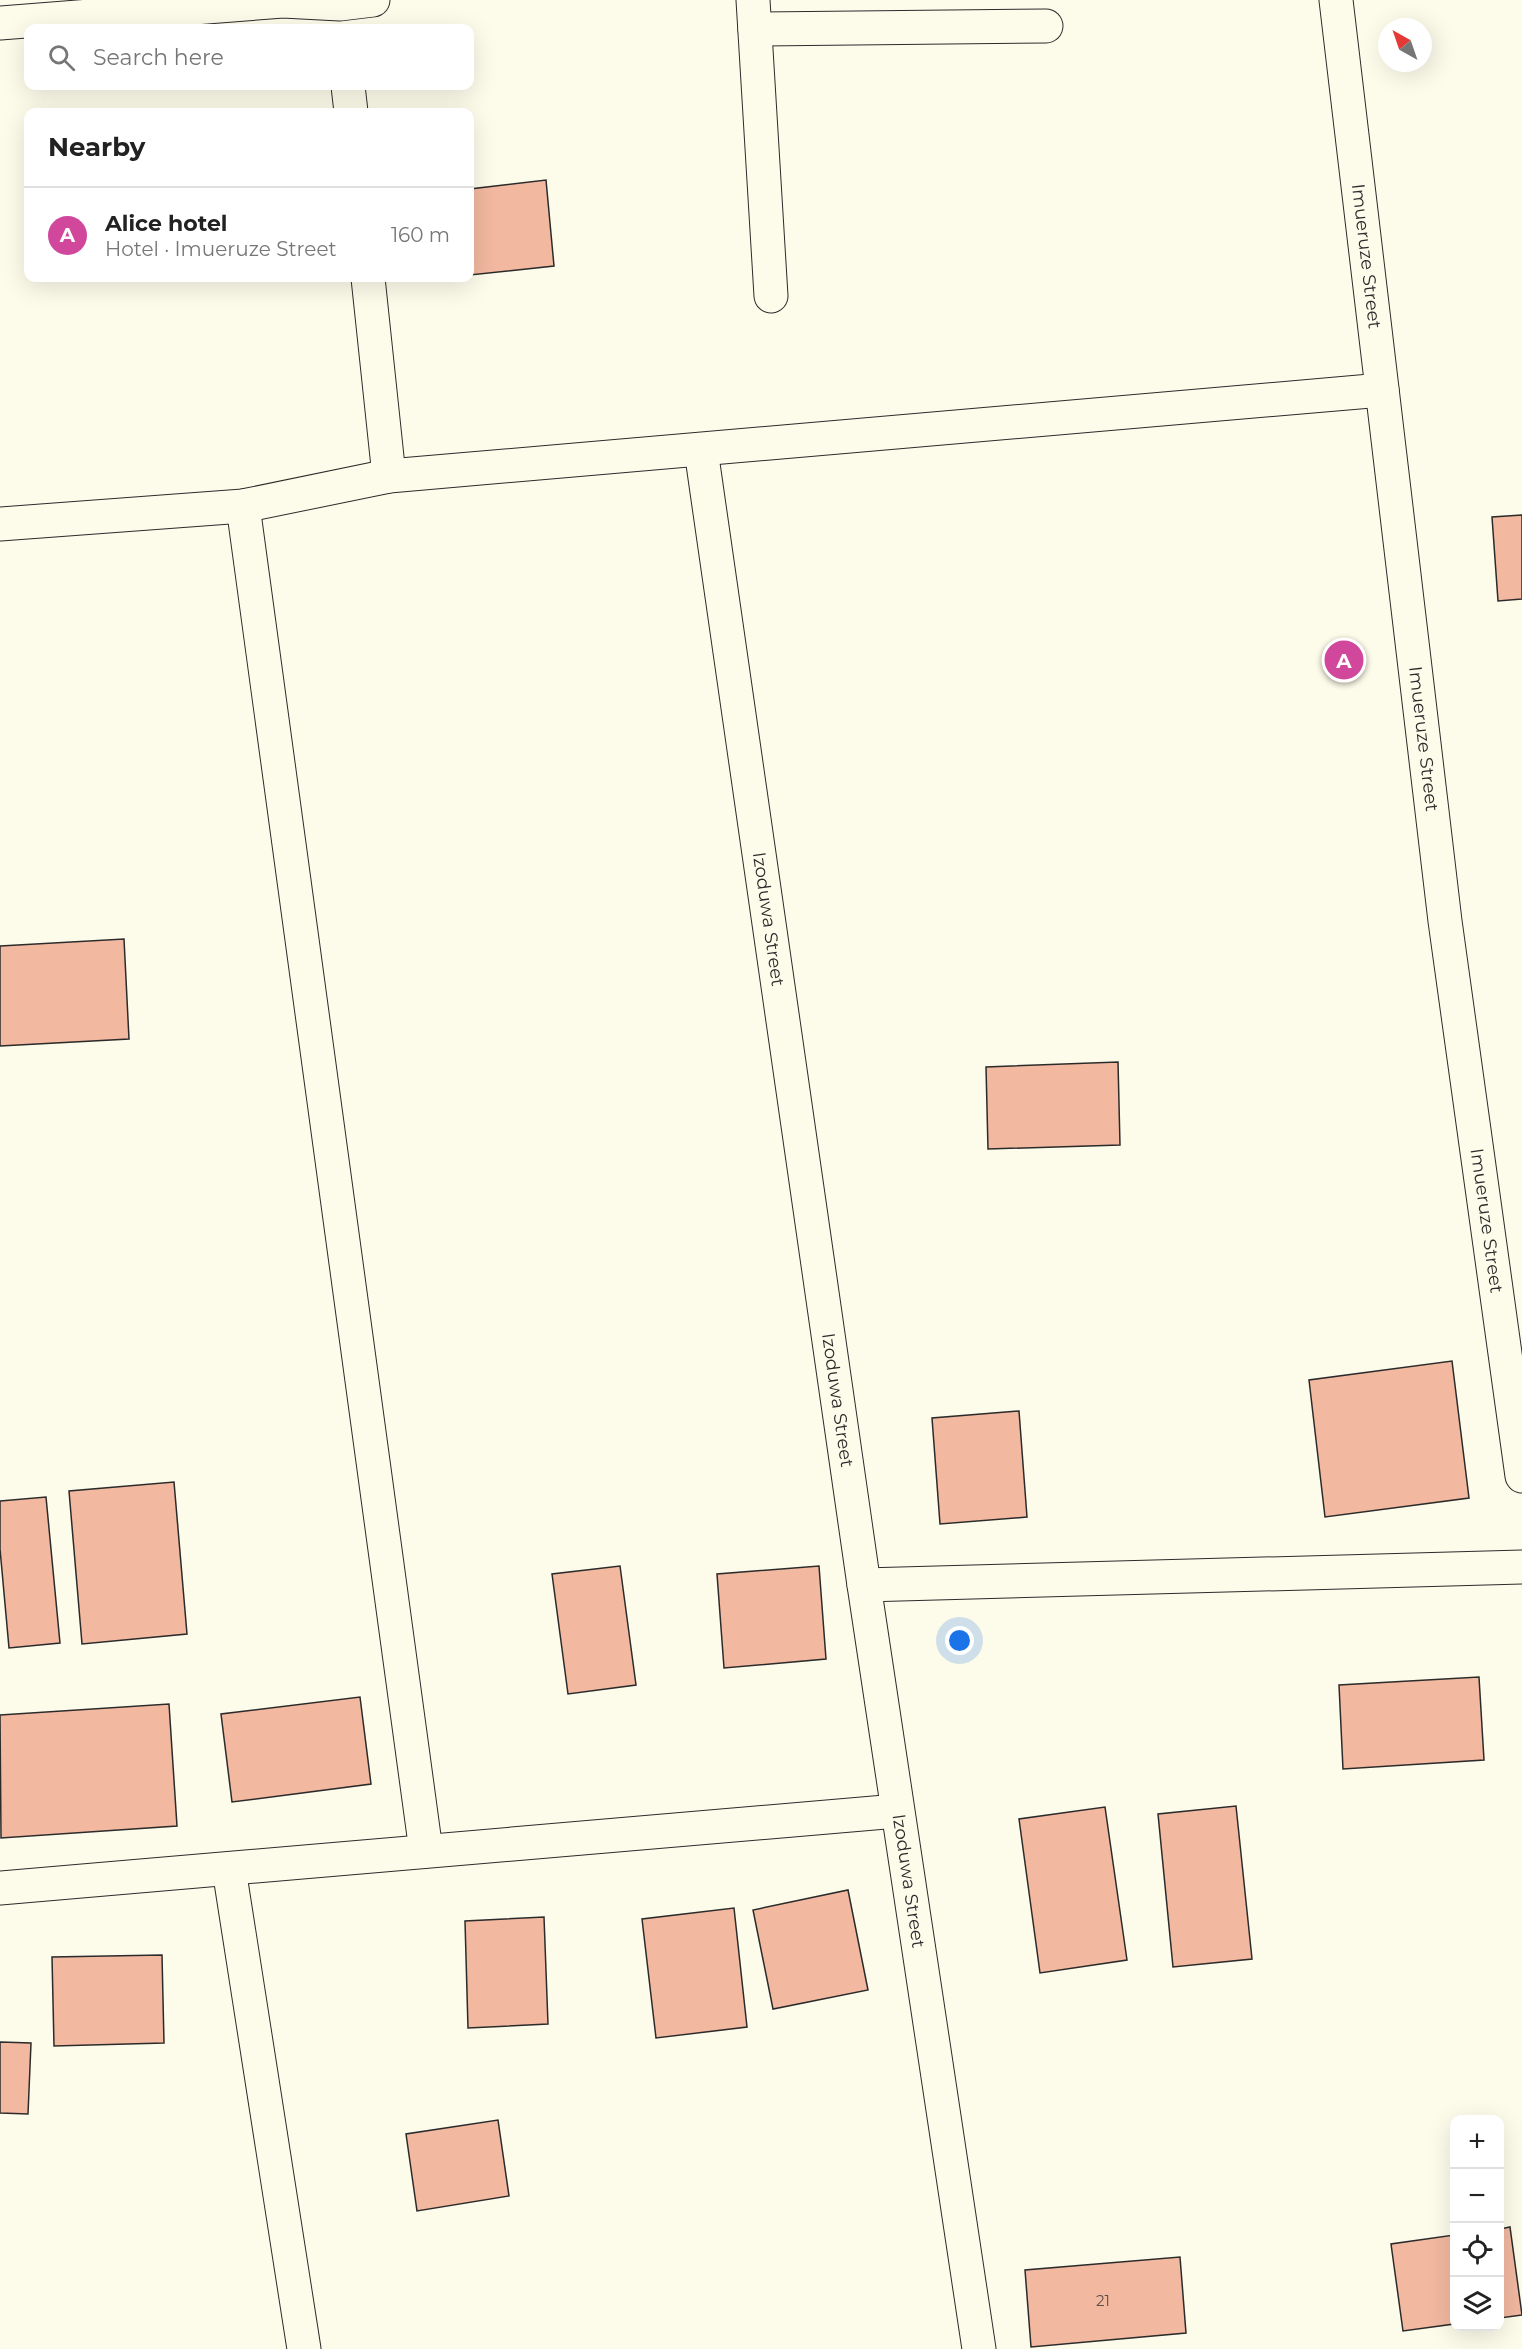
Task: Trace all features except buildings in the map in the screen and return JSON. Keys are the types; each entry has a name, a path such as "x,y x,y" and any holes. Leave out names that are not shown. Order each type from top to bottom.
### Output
{"street":[{"path":"0,23 283,1 341,16 373,0"},
{"name":"Imueruze Street","path":"1336,0 1445,921 1522,1476"},
{"path":"771,296 754,14 1046,26"},
{"path":"348,90 351,108"},
{"path":"368,282 389,476"},
{"path":"0,524 243,506 389,476 1382,390"},
{"name":"Izoduwa Street","path":"701,450 897,1811 979,2349"},
{"path":"243,506 426,1851"},
{"path":"864,1585 1522,1567"},
{"path":"0,1888 897,1811"},
{"path":"229,1869 304,2349"}],"place":[{"name":"Alice hotel","path":"1344,660"}]}
